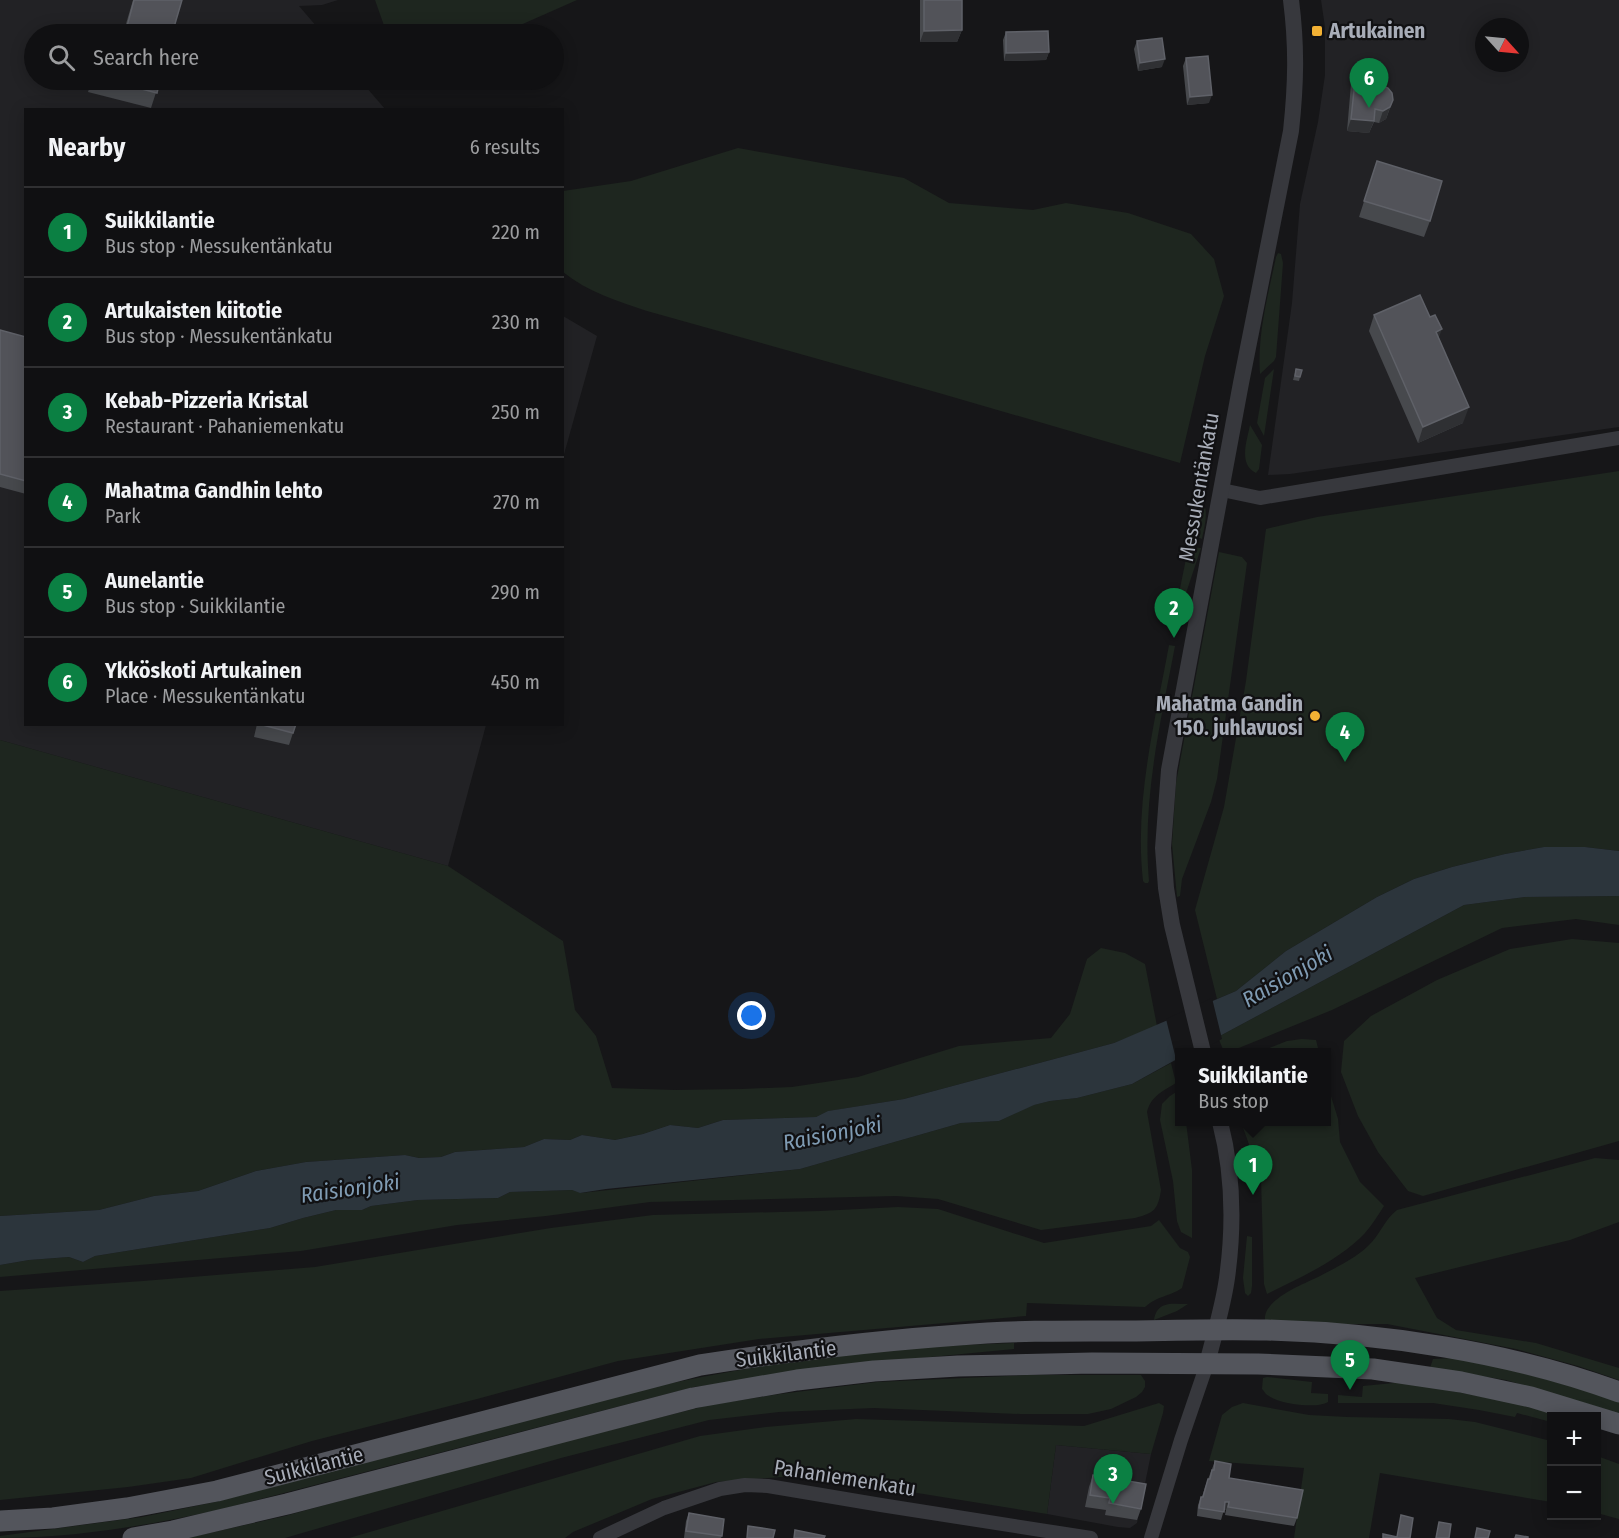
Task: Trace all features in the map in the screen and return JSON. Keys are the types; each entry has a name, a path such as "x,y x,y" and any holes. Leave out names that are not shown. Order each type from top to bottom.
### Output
{"main road":[{"name":"Suikkilantie","path":"0,1521 53,1518 127,1508 217,1491 700,1365 876,1342 960,1334 1267,1330 1378,1338 1463,1351 1537,1367 1619,1392"},
{"name":"Suikkilantie","path":"133,1538 221,1520 693,1398 746,1388 874,1371 1092,1363 1258,1364 1373,1369 1461,1382 1531,1397 1619,1424"}],"street":[{"name":"Messukentänkatu","path":"1202,1048 1166,888 1163,848 1165,816 1169,770 1241,383 1291,131 1296,53 1290,0"},
{"path":"1222,490 1260,498 1619,438"},
{"path":"1151,1538 1207,1364 1227,1278 1231,1202 1230,1176 1221,1126"},
{"name":"Pahaniemenkatu","path":"600,1538 664,1508 720,1489 745,1485 768,1486 1091,1538"}],"shaded area":[{"path":"0,0 338,0 322,5 299,6 314,24 24,24 24,90 369,90 384,108 24,108 24,726 486,726 448,866 0,740"},
{"path":"375,0 577,0 523,24 383,24"},
{"path":"1321,0 1619,0 1619,427 1290,474 1268,475 1292,303 1300,204 1318,122 1325,75 1325,27"},
{"path":"738,148 904,178 949,203 1033,210 1066,203 1128,213 1191,234 1214,259 1224,296 1205,356 1180,463 647,311 593,290 564,273 564,191 631,181"},
{"path":"1278,253 1281,254 1283,263 1276,357 1260,374 1259,359 1264,315"},
{"path":"564,317 597,336 564,454"},
{"path":"1274,369 1264,436 1257,423 1265,378"},
{"path":"1250,425 1262,445 1259,469 1256,473 1250,469 1245,458"},
{"path":"1619,471 1619,851 1585,847 1544,847 1452,867 1414,879 1377,897 1286,951 1236,991 1217,999 1195,910 1224,807 1246,681 1266,529 1317,517"},
{"path":"1197,494 1206,510 1202,539 1193,535 1191,530"},
{"path":"1191,547 1201,548 1184,599 1178,598 1187,554"},
{"path":"1219,552 1242,557 1247,563 1217,779 1211,802 1182,879 1180,896 1177,897 1172,844 1176,783"},
{"path":"1169,645 1175,646 1158,734 1150,792 1147,851 1149,881 1145,883 1141,851 1141,822 1147,762"},
{"path":"0,740 448,866 563,941 575,1010 596,1036 612,1088 675,1090 792,1087 858,1077 959,1046 1051,1038 1070,1014 1087,959 1101,948 1125,953 1145,964 1157,1026 1114,1043 904,1099 829,1111 816,1117 723,1120 698,1128 670,1125 615,1140 582,1135 570,1140 544,1139 524,1147 455,1152 441,1157 419,1158 405,1155 306,1162 256,1171 198,1191 154,1196 99,1210 0,1216"},
{"path":"1619,896 1619,925 1576,919 1502,928 1332,1010 1239,1048 1222,1048 1218,1037 1464,905 1525,897"},
{"path":"1572,939 1619,943 1619,1141 1423,1196 1408,1191 1378,1152 1358,1116 1341,1072 1344,1041 1371,1016 1437,980 1510,949"},
{"path":"1316,1040 1318,1048 1269,1048 1287,1041"},
{"path":"1171,1063 1175,1084 1155,1098 1147,1112 1161,1190 1160,1197 1154,1210 1135,1218 1041,1230 938,1199 896,1196 650,1202 457,1225 301,1251 0,1277 0,1265 69,1257 83,1262 95,1256 270,1228 336,1210 362,1210 371,1206 418,1200 498,1198 510,1192 572,1190 581,1193 800,1169 961,1123 999,1121 1033,1105 1077,1098 1132,1084"},
{"path":"1175,1093 1175,1126 1186,1126 1192,1170 1192,1238 1181,1232 1177,1221 1173,1181 1160,1120 1162,1104"},
{"path":"1331,1096 1338,1119 1340,1142 1360,1182 1384,1206 1365,1233 1343,1252 1319,1268 1267,1294 1264,1284 1261,1178 1242,1126 1331,1126"},
{"path":"1595,1158 1619,1160 1619,1222 1570,1240 1415,1278 1437,1318 1456,1330 1536,1343 1619,1368 1619,1380 1516,1349 1387,1324 1265,1320 1270,1305 1277,1299 1363,1250 1397,1210"},
{"path":"898,1207 938,1209 1044,1243 1151,1226 1159,1220 1180,1248 1188,1252 1190,1257 1182,1288 1145,1307 1027,1303 1026,1316 759,1339 618,1361 312,1441 191,1478 0,1500 0,1291 315,1267 551,1228 653,1215"},
{"path":"1247,1236 1252,1237 1252,1286 1248,1296 1245,1293 1243,1278"},
{"path":"1166,1304 1188,1304 1154,1320 1158,1309"},
{"path":"1014,1343 1014,1349 858,1364 694,1387 214,1511 108,1530 54,1536 0,1538 0,1536 142,1517 215,1502 640,1390 720,1373 875,1351"},
{"path":"1453,1358 1537,1377 1599,1395 1619,1402 1619,1414 1506,1380 1430,1368 1433,1359"},
{"path":"1027,1375 1141,1375 1145,1381 1145,1387 1136,1397 1111,1409 1088,1414 1021,1414 874,1408 779,1412 709,1420 561,1458 285,1538 187,1538 285,1516 437,1474 709,1405 877,1382"},
{"path":"1263,1378 1312,1382 1311,1393 1328,1394 1328,1402 1307,1405 1274,1399 1262,1389"},
{"path":"1404,1382 1551,1412 1547,1412 1547,1421 1517,1413 1515,1417 1433,1403 1338,1403 1338,1395 1362,1397 1363,1386"},
{"path":"1159,1403 1164,1406 1163,1413 1151,1454 1056,1445 1047,1514 806,1475 716,1482 652,1499 573,1532 565,1538 349,1538 700,1436 856,1419 1084,1426"},
{"path":"1243,1403 1309,1415 1449,1419 1475,1422 1547,1440 1547,1501 1380,1473 1369,1538 1294,1538 1304,1468 1209,1461 1222,1415 1232,1407"},
{"path":"1056,1445 1151,1454 1137,1523 1130,1528 1118,1527 1047,1514"},
{"path":"1601,1457 1619,1464 1619,1519 1601,1514"}],"water":[{"name":"Raisionjoki","path":"1544,847 1585,847 1619,851 1619,896 1525,897 1464,905 1197,1048 1175,1048 1175,1060 1132,1084 1077,1098 1034,1105 999,1121 961,1123 800,1169 580,1193 572,1190 510,1192 498,1198 418,1200 371,1206 362,1210 336,1210 270,1228 95,1256 83,1262 69,1257 0,1265 0,1216 99,1210 154,1196 198,1191 256,1171 306,1162 405,1155 419,1158 441,1157 455,1152 524,1147 544,1139 570,1140 582,1135 615,1140 670,1125 698,1128 723,1120 816,1117 828,1111 904,1099 1114,1043 1236,991 1286,951 1377,897 1414,879 1505,854"}],"pier":[{"path":"1212,998 1222,1039 1205,1048 1175,1048 1175,1055 1166,1019"}],"building":[{"path":"134,0 182,0 175,24 128,24"},
{"path":"924,0 962,0 962,30 924,31"},
{"path":"1048,31 1049,52 1006,53 1006,32"},
{"path":"1162,38 1165,59 1140,63 1137,41"},
{"path":"1208,56 1212,95 1190,97 1186,58"},
{"path":"1356,72 1378,74 1377,87 1388,88 1392,93 1393,100 1390,107 1383,111 1375,109 1374,121 1351,119"},
{"path":"1377,161 1442,181 1430,221 1364,201"},
{"path":"1420,295 1430,317 1435,315 1442,329 1436,332 1469,407 1423,427 1374,315"},
{"path":"0,330 24,336 24,480 0,474"},
{"path":"1296,369 1302,370 1300,377 1295,376"},
{"path":"267,726 295,726 293,733"},
{"path":"1215,1461 1231,1464 1229,1478 1303,1490 1297,1518 1228,1507 1229,1502 1225,1502 1224,1512 1199,1508 1208,1479 1214,1470"},
{"path":"1093,1475 1146,1484 1141,1509 1109,1503 1110,1498 1090,1495"},
{"path":"689,1513 724,1519 722,1536 686,1531"},
{"path":"1401,1515 1413,1518 1410,1538 1383,1538 1383,1534 1397,1537"},
{"path":"1439,1522 1451,1524 1449,1538 1436,1538"},
{"path":"748,1526 775,1530 773,1538 747,1538"},
{"path":"1477,1528 1490,1531 1488,1538 1475,1538"},
{"path":"795,1530 825,1536 824,1538 794,1538"},
{"path":"1516,1535 1528,1537 1528,1538 1515,1538"}],"place":[{"name":"Artukainen","path":"1317,31"},
{"name":"Ykköskoti Artukainen","path":"1369,108"},
{"name":"Artukaisten kiitotie","path":"1174,638"},
{"name":"Mahatma Gandin 150. juhlavuosi","path":"1315,716"},
{"name":"Mahatma Gandhin lehto","path":"1345,762"},
{"name":"Suikkilantie","path":"1253,1195"},
{"name":"Aunelantie","path":"1350,1390"},
{"name":"Kebab-Pizzeria Kristal","path":"1113,1504"}]}
